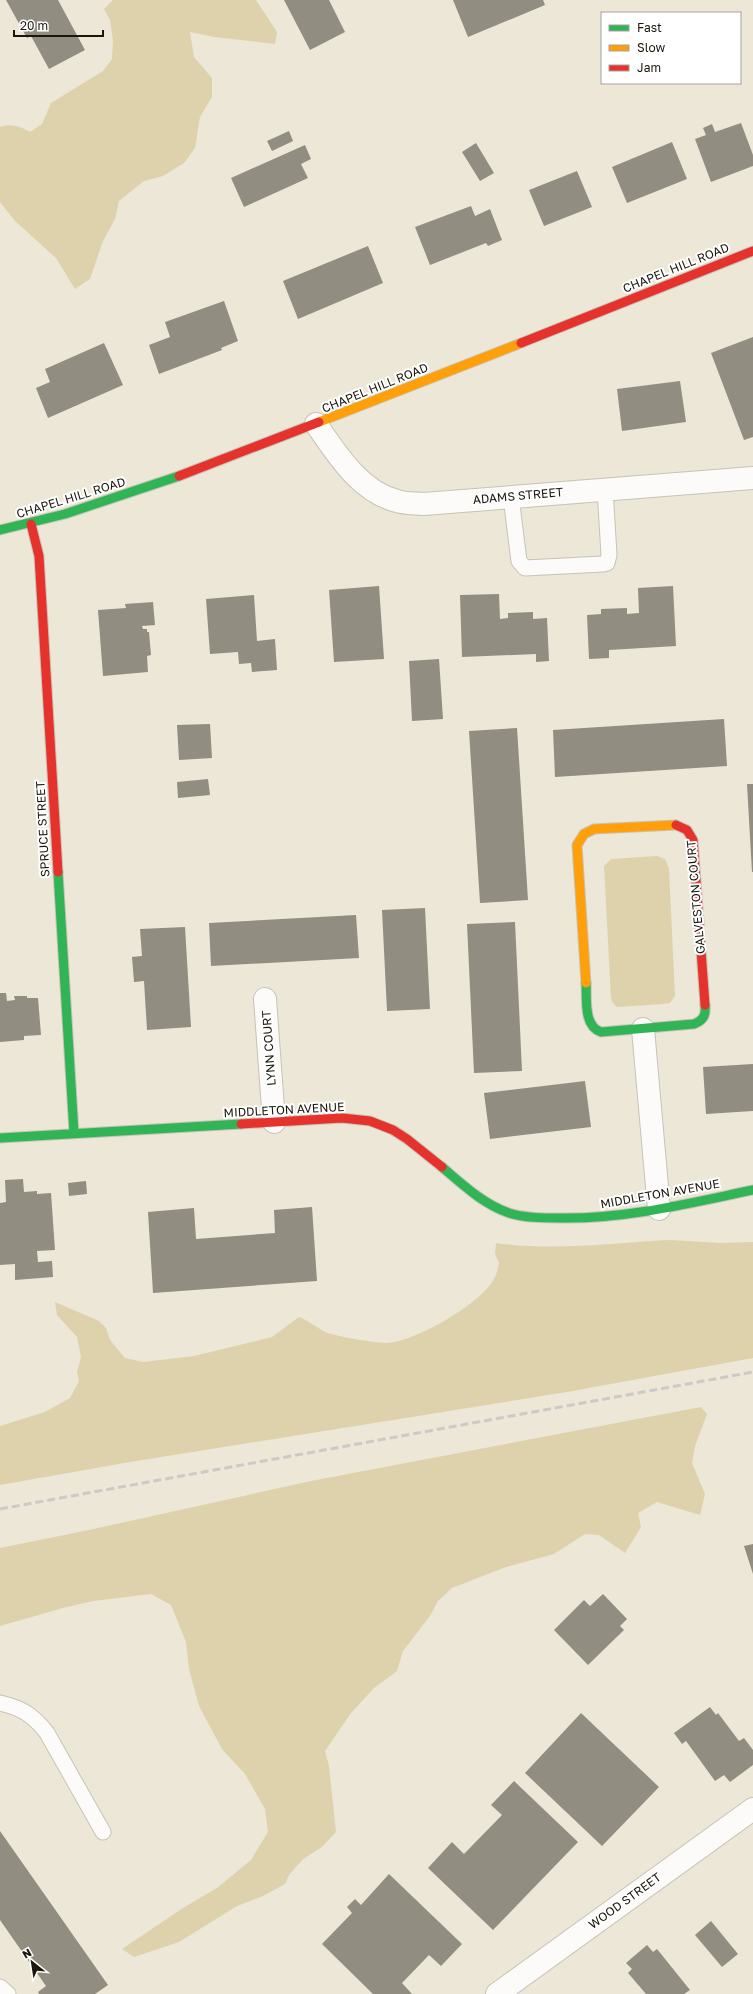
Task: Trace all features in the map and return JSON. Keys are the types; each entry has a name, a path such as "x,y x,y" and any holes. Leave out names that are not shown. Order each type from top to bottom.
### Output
{"street":[{"name":"CHAPEL HILL ROAD","path":"0,530 31,524 125,495 316,424 753,251"},
{"name":"ADAMS STREET","path":"316,424 347,468 377,492 397,501 424,504 753,478"},
{"name":"SPRUCE STREET","path":"31,524 39,556 74,1133"},
{"name":"GALVESTON COURT","path":"681,826 690,833 693,840 706,1013 701,1021 694,1024 644,1029 601,1032 595,1031 590,1022 577,845 584,834 594,829 681,826"},
{"name":"LYNN COURT","path":"265,999 274,1122"},
{"path":"644,1029 659,1209"},
{"name":"MIDDLETON AVENUE","path":"0,1138 342,1118 377,1123 402,1136 426,1153 486,1203 500,1210 519,1215 553,1218 592,1218 623,1215 753,1190"},
{"name":"WOOD STREET","path":"498,1994 753,1809"}],"lane":[{"path":"511,497 519,561 522,565 529,569 603,564 609,559 605,489"},
{"path":"0,1703 28,1713 38,1722 46,1733 103,1832"},
{"path":"0,1987 8,1994"}],"shaded area":[{"path":"113,0 256,0 277,32 275,44 214,37 190,32 194,57 212,78 212,97 200,117 195,148 184,163 163,176 144,181 119,201 115,219 103,241 90,279 75,289 56,258 15,221 0,202 0,127 8,125 15,126 30,132 42,124 51,103 103,71 112,59 113,41 110,20 104,9"},
{"path":"657,856 665,859 669,869 675,996 670,1003 617,1007 612,1002 611,998 604,866 611,859"},
{"path":"670,1240 720,1243 753,1242 753,1358 567,1392 130,1462 0,1485 0,1426 45,1412 70,1398 79,1381 77,1372 81,1357 77,1337 57,1315 55,1302 99,1321 106,1328 110,1340 125,1358 143,1362 194,1356 272,1337 299,1317 331,1334 388,1343 415,1336 431,1328 448,1319 477,1298 495,1277 499,1263 495,1254 496,1243 561,1246"},
{"path":"701,1407 707,1414 695,1446 692,1463 705,1494 700,1515 657,1502 638,1513 641,1527 625,1553 599,1535 585,1534 554,1554 506,1567 452,1588 438,1601 430,1616 403,1651 397,1671 374,1688 351,1713 325,1751 329,1766 336,1832 322,1847 303,1859 289,1875 285,1884 263,1896 237,1906 179,1942 134,1957 122,1949 183,1908 217,1888 251,1860 268,1832 265,1809 245,1774 222,1749 199,1706 189,1669 186,1642 171,1605 151,1594 93,1601 0,1626 0,1548 311,1481"}],"building":[{"path":"6,0 58,0 85,50 49,69 31,36 27,38"},
{"path":"284,0 329,0 345,32 310,50"},
{"path":"453,0 543,0 545,5 468,37"},
{"path":"741,123 753,155 753,166 711,182 695,139 706,135 703,128 712,124 715,132"},
{"path":"289,131 293,141 272,151 267,141"},
{"path":"672,142 687,179 627,203 612,167"},
{"path":"476,143 494,173 480,181 462,152"},
{"path":"305,145 311,159 301,164 308,178 244,207 231,178"},
{"path":"577,171 592,207 544,226 529,190"},
{"path":"471,206 475,216 490,209 502,240 488,246 486,243 430,265 415,227"},
{"path":"368,246 383,283 298,319 283,281"},
{"path":"224,301 238,341 221,348 222,350 159,374 149,345 170,337 165,322"},
{"path":"753,337 753,437 744,440 711,353"},
{"path":"104,343 123,385 48,418 36,388 50,382 45,369"},
{"path":"680,381 686,422 622,431 617,389"},
{"path":"379,586 384,659 334,662 329,590"},
{"path":"673,586 676,646 609,650 609,658 589,659 587,615 601,614 601,609 627,608 627,614 639,613 638,588"},
{"path":"499,594 500,619 508,618 508,613 533,612 533,619 547,618 549,661 536,662 536,654 462,657 460,595"},
{"path":"254,595 257,641 275,639 277,670 252,672 251,663 239,664 238,652 210,654 206,599"},
{"path":"153,602 155,625 142,626 143,629 147,629 147,632 149,632 151,655 147,656 148,672 103,676 98,610 126,608 125,604"},
{"path":"439,659 443,719 412,721 409,661"},
{"path":"724,719 727,766 555,777 553,730"},
{"path":"210,724 212,758 179,760 177,725"},
{"path":"517,728 528,900 480,903 469,731"},
{"path":"208,779 210,795 178,798 177,782"},
{"path":"747,784 753,784 753,872 752,872"},
{"path":"425,908 430,1009 387,1011 382,910"},
{"path":"356,915 359,958 211,966 209,923"},
{"path":"515,922 522,1071 474,1073 467,924"},
{"path":"185,927 191,1027 147,1030 144,981 134,982 132,957 142,956 140,929"},
{"path":"0,993 6,993 7,1001 15,1000 14,996 38,998 41,1035 24,1036 24,1040 0,1042"},
{"path":"753,1064 753,1111 706,1114 703,1067"},
{"path":"585,1081 591,1127 490,1139 484,1093"},
{"path":"23,1179 24,1192 37,1191 37,1194 51,1193 55,1250 37,1251 38,1262 52,1261 53,1277 15,1280 15,1264 0,1265 0,1203 6,1202 5,1180"},
{"path":"86,1181 87,1194 69,1196 68,1183"},
{"path":"312,1207 317,1281 153,1293 148,1212 194,1208 196,1239 275,1233 274,1210"},
{"path":"753,1544 753,1574 744,1546"},
{"path":"603,1594 627,1619 620,1626 624,1630 588,1665 554,1630 584,1600 590,1606"},
{"path":"710,1707 716,1715 718,1713 739,1741 744,1738 753,1750 753,1765 730,1782 724,1775 715,1781 686,1741 682,1744 674,1733"},
{"path":"581,1713 659,1787 602,1846 525,1773"},
{"path":"514,1781 578,1842 493,1930 428,1868 452,1842 464,1854 502,1815 491,1805"},
{"path":"0,1831 108,1985 95,1994 39,1994 38,1992 46,1986 0,1920"},
{"path":"389,1874 462,1944 441,1966 429,1955 402,1983 412,1994 373,1994 322,1944 352,1913 347,1907 355,1899 361,1905"},
{"path":"711,1921 738,1954 722,1967 695,1935"},
{"path":"647,1945 653,1952 657,1949 690,1990 684,1994 646,1994 628,1973 632,1969 626,1963"}],"railway":[{"path":"0,1509 753,1372"}],"traffic: fast":[{"path":"0,530 65,514 179,476"},
{"path":"58,872 74,1133"},
{"path":"586,983 586,1004 589,1018 595,1029 601,1032 694,1024 704,1017 705,1005"},
{"path":"0,1138 241,1124"},
{"path":"442,1167 458,1181 491,1205 509,1213 521,1216 555,1218 610,1216 682,1205 753,1190"}],"traffic: slow":[{"path":"319,422 521,343"},
{"path":"586,983 577,845 584,834 594,829 676,825"}],"traffic: jam":[{"path":"521,343 753,251"},
{"path":"179,476 319,422"},
{"path":"31,524 39,556 58,872"},
{"path":"676,825 687,830 693,840 705,1005"},
{"path":"241,1124 342,1118 370,1121 393,1130 407,1139 442,1167"}]}
